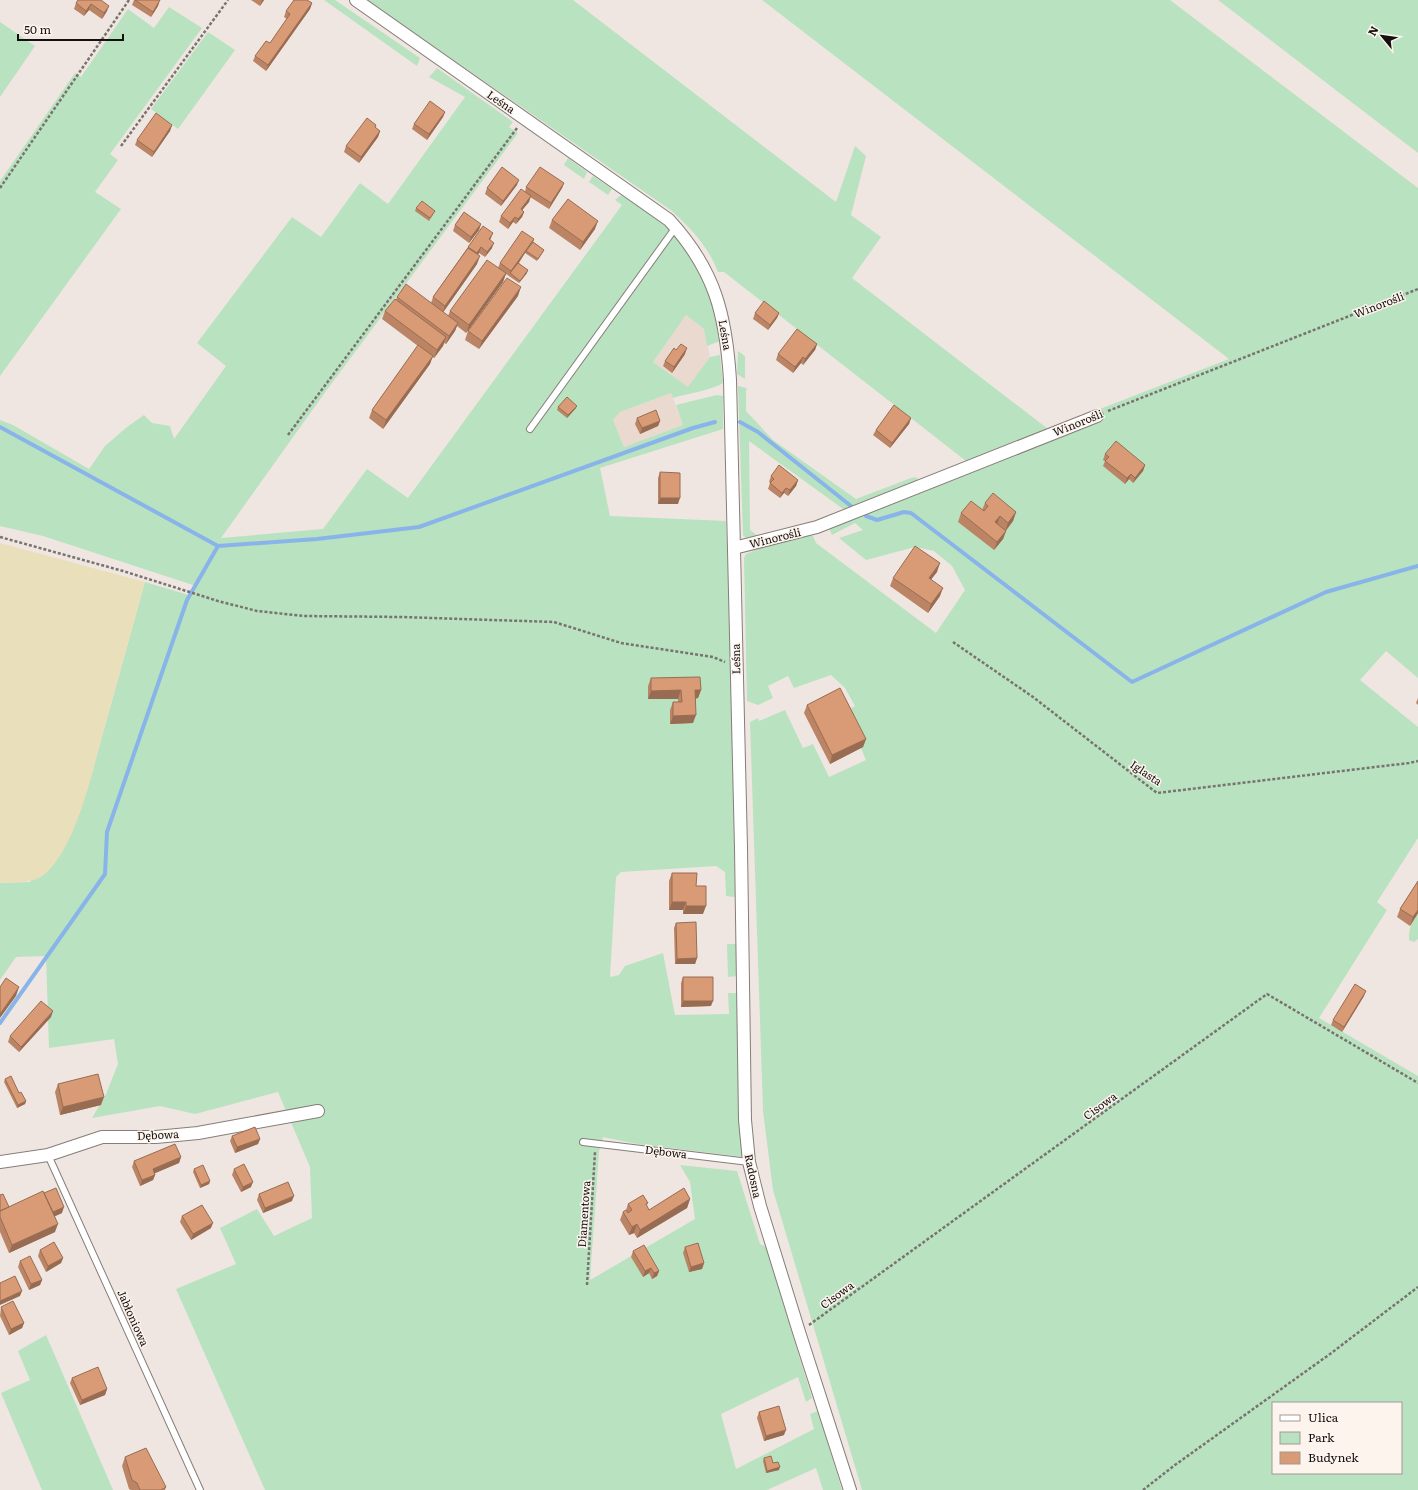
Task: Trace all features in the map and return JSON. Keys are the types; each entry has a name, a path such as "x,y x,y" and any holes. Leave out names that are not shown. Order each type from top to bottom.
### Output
{"street":[{"name":"Leśna","path":"356,0 524,119 656,209 676,227 697,255 708,273 714,288 724,329 728,349 730,380 741,848"},
{"name":"Winorośli","path":"734,548 817,527 1097,416"},
{"name":"Radosna","path":"741,848 745,1120 749,1162 760,1206 850,1490"},
{"name":"Dębowa","path":"0,1162 48,1155 102,1137 156,1136 198,1133 318,1111"}],"lane":[{"path":"530,429 676,227"},
{"name":"Dębowa","path":"582,1142 749,1162"},
{"name":"Jabłoniowa","path":"48,1155 200,1490"}],"path":[{"path":"0,188 129,0"},
{"path":"121,146 228,0"},
{"path":"288,435 524,119"},
{"name":"Winorośli","path":"1097,416 1418,289"},
{"path":"0,537 123,571 218,601 257,611 304,616 401,617 554,622 621,643 713,657 736,666"},
{"name":"Iglasta","path":"953,642 1033,697 1157,793 1409,764 1418,761"},
{"name":"Cisowa","path":"799,1332 1267,994 1418,1083"},
{"name":"Diamentowa","path":"587,1285 596,1144"},
{"path":"1143,1490 1175,1465 1330,1354 1418,1288"}],"shaded area":[{"path":"686,315 704,329 710,357 689,388 653,362"},
{"path":"671,393 683,425 624,447 613,420 620,412"}],"green space":[{"path":"324,0 335,0 420,58 417,66"},
{"path":"367,0 573,0 836,202 855,146 866,156 851,215 881,237 852,278 1048,429 1229,359 762,0 1170,0 1418,188 1418,678 1386,651 1360,680 1418,727 1418,838 1377,902 1387,910 1319,1018 1418,1076 1418,1490 862,1490 773,1190 763,1111 750,722 758,718 759,721 785,710 803,748 813,744 829,777 866,760 845,712 855,706 845,688 831,675 794,688 788,676 768,686 773,698 758,705 747,701 744,558 746,554 779,540 805,535 813,536 816,543 936,633 965,590 952,566 934,551 915,547 866,560 839,538 863,530 855,523 832,535 829,528 846,511 749,441 750,530 759,537 750,539 745,537 743,535 738,386 747,388 746,411 773,440 856,499 911,478 915,477 921,481 966,461 724,272 718,272 704,246 672,211"},
{"path":"1218,0 1418,0 1418,153"},
{"path":"169,7 202,28 110,154 118,160 95,192 121,209 0,376 0,181 75,73 81,77 128,9 154,28"},
{"path":"0,22 35,46 0,97"},
{"path":"208,32 235,50 178,129 151,109"},
{"path":"437,68 513,122 509,127 518,133 326,391 221,538 323,529 367,469 408,498 622,205 615,200 621,195 665,226 687,249 694,260 709,293 720,341 707,346 704,329 686,315 653,362 688,387 710,357 720,355 723,383 705,390 673,398 671,393 620,412 613,420 624,447 683,425 676,405 717,395 723,396 723,429 600,468 610,516 726,521 730,614 735,897 726,896 725,872 716,866 621,872 616,877 610,977 619,975 625,966 663,953 675,1015 729,1014 728,993 737,993 744,1157 637,1144 603,1137 599,1152 590,1280 695,1219 690,1182 680,1165 737,1171 760,1244 766,1247 812,1398 806,1402 798,1377 721,1414 736,1469 814,1429 810,1414 818,1411 842,1490 823,1490 816,1468 767,1490 265,1490 176,1289 236,1264 220,1228 257,1209 274,1236 312,1218 310,1167 278,1092 195,1114 160,1106 92,1118 106,1094 118,1064 114,1039 49,1048 46,956 16,957 0,980 0,883 30,882 88,787 145,582 192,596 196,586 43,536 0,526 0,420 13,425 89,469 105,446 144,415 152,423 170,426 174,439 226,366 197,343 292,217 321,237 360,183 388,204 465,97 429,77"},
{"path":"568,158 587,172 584,179 564,165"},
{"path":"593,176 612,189 608,195 589,182"},
{"path":"738,351 745,356 745,379 737,374"},
{"path":"1418,913 1418,939 1414,942 1409,940 1409,932"},
{"path":"727,944 737,944 738,976 728,977"},
{"path":"46,1335 113,1490 42,1490 1,1393 30,1380 18,1351"}],"sand":[{"path":"0,543 145,582 84,802 67,843 57,860 41,877 31,881 0,883"}],"building":[{"path":"78,0 101,0 109,6 104,13 91,4 86,11 76,3"},
{"path":"135,0 160,0 153,12"},
{"path":"294,0 307,0 312,3 268,65 255,56 266,41 270,43 290,14 286,11"},
{"path":"430,101 445,112 429,134 414,124"},
{"path":"156,113 172,125 154,152 137,140"},
{"path":"367,118 376,125 375,127 380,131 361,157 346,146"},
{"path":"502,167 519,180 503,201 487,188"},
{"path":"540,167 564,183 551,203 526,187"},
{"path":"521,189 531,196 521,209 524,212 518,219 515,217 510,223 501,216"},
{"path":"568,199 598,221 583,242 552,220"},
{"path":"422,201 435,211 430,218 416,208"},
{"path":"464,212 481,224 471,237 455,225"},
{"path":"483,226 493,233 489,239 494,243 487,252 481,247 477,253 468,247"},
{"path":"522,231 534,239 511,271 500,263"},
{"path":"533,242 544,250 538,259 526,251"},
{"path":"468,248 480,256 445,306 433,297"},
{"path":"487,260 506,273 469,325 450,311"},
{"path":"518,263 528,270 520,281 510,273"},
{"path":"507,278 521,287 482,341 468,331"},
{"path":"406,284 458,323 449,336 397,297"},
{"path":"395,299 446,337 437,350 385,311"},
{"path":"764,301 779,313 770,325 755,313"},
{"path":"797,329 817,344 805,359 803,357 795,367 778,354"},
{"path":"681,344 687,348 674,367 665,361 674,348 676,350"},
{"path":"418,345 433,356 386,420 372,410"},
{"path":"567,397 577,406 568,415 558,407"},
{"path":"894,405 911,418 892,443 876,430"},
{"path":"656,410 660,421 642,428 637,418"},
{"path":"1116,441 1145,465 1135,478 1131,474 1127,478 1105,461 1109,457 1105,454"},
{"path":"779,465 798,480 790,490 786,488 782,493 770,483 774,479 771,476"},
{"path":"660,472 680,473 680,498 660,498"},
{"path":"993,493 1016,512 1008,523 1000,516 995,522 1006,531 997,542 961,513 971,501 984,511 988,506 985,503"},
{"path":"915,546 940,563 929,578 943,588 931,604 893,578"},
{"path":"700,677 701,690 695,690 696,715 673,716 673,702 682,702 681,690 651,691 651,678"},
{"path":"840,688 866,739 832,755 807,705"},
{"path":"672,873 697,873 696,886 706,886 706,906 686,906 686,902 672,902"},
{"path":"1418,881 1418,910 1413,917 1400,909"},
{"path":"696,922 697,958 677,959 676,923"},
{"path":"683,977 713,977 713,1001 683,1001"},
{"path":"6,978 19,987 0,1014 0,987"},
{"path":"1355,984 1366,991 1344,1027 1333,1020"},
{"path":"41,1001 53,1011 21,1047 10,1036"},
{"path":"98,1074 104,1097 63,1107 58,1084"},
{"path":"11,1076 19,1093 21,1092 26,1101 18,1105 5,1079"},
{"path":"255,1127 260,1139 237,1147 232,1136"},
{"path":"175,1144 181,1157 153,1169 155,1175 142,1180 134,1161"},
{"path":"244,1164 253,1182 243,1187 234,1169"},
{"path":"203,1165 210,1181 201,1185 194,1169"},
{"path":"288,1182 294,1196 265,1208 259,1194"},
{"path":"56,1188 64,1207 53,1212 44,1193"},
{"path":"684,1188 690,1199 640,1230 637,1224 632,1227 623,1212 626,1210 628,1213 632,1210 628,1204 643,1195 648,1203 646,1204 649,1210"},
{"path":"43,1191 58,1224 12,1245 0,1217 0,1211"},
{"path":"3,1194 9,1207 0,1211 0,1195"},
{"path":"202,1205 213,1223 193,1234 182,1216"},
{"path":"54,1242 63,1258 48,1266 40,1250"},
{"path":"698,1243 704,1263 691,1267 685,1247"},
{"path":"644,1245 659,1271 654,1273 651,1268 645,1271 633,1251"},
{"path":"30,1256 42,1280 31,1284 20,1261"},
{"path":"15,1276 22,1291 0,1301 0,1283"},
{"path":"13,1301 24,1323 11,1329 1,1307"},
{"path":"98,1367 107,1389 82,1400 72,1378"},
{"path":"779,1406 786,1430 766,1436 759,1412"},
{"path":"146,1448 166,1487 161,1490 140,1490 137,1483 132,1480 125,1457"},
{"path":"771,1456 773,1463 778,1462 780,1467 767,1471 764,1458"}],"waterway":[{"path":"0,1023 105,874 107,832 187,600 218,546 317,539 419,527 693,428 715,422"},
{"path":"740,422 758,432 851,506"},
{"path":"0,427 218,546"},
{"path":"866,516 877,520 904,512 911,513 1132,682 1326,592 1418,566"}]}
